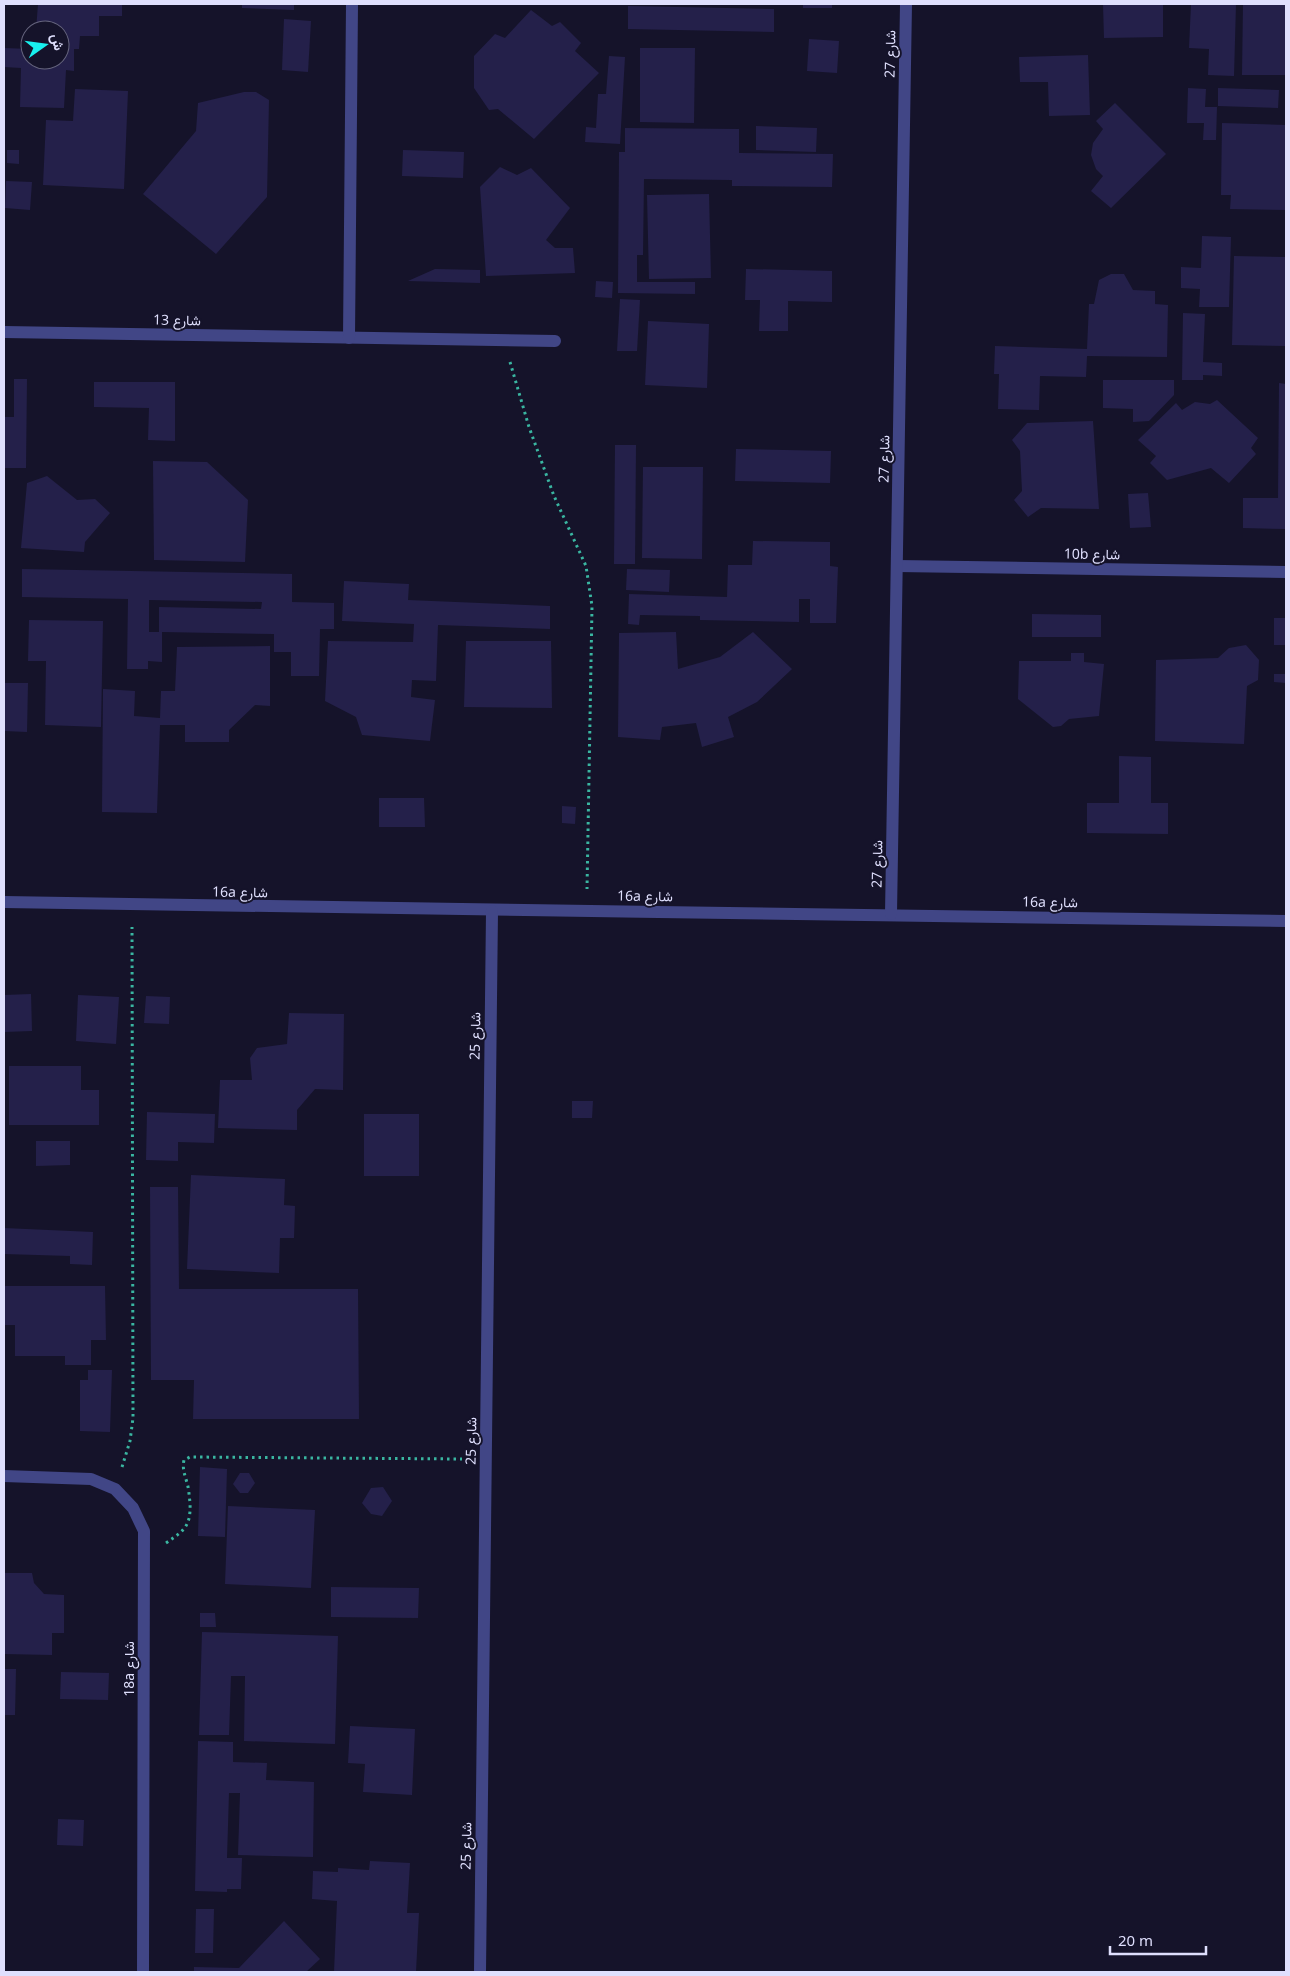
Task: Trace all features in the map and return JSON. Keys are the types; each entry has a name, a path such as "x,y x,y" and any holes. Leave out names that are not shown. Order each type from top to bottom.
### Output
{"street":[{"path":"349,338 352,4"},
{"name":"شارع 27","path":"891,914 906,4"},
{"name":"شارع 13","path":"4,332 555,341"},
{"name":"10b شارع","path":"897,566 1286,572"},
{"name":"16a شارع","path":"4,902 492,911 891,914 1286,921"},
{"name":"شارع 25","path":"480,1972 492,911"},
{"name":"18a شارع","path":"4,1476 91,1479 115,1489 133,1508 144,1532 143,1972"}],"path":[{"path":"504,340 529,427 554,496 586,566 592,606 586,911"},
{"path":"115,1489 130,1441 133,1418 132,905"},
{"path":"145,1558 180,1533 189,1521 189,1489 182,1466 184,1460 190,1457 486,1459"}],"building":[{"path":"38,4 122,4 122,16 99,16 99,36 80,36 79,49 74,49 74,71 66,70 70,70 70,20 37,20"},
{"path":"242,4 294,4 294,10 242,8"},
{"path":"803,4 832,4 832,8 803,8"},
{"path":"1103,4 1163,4 1163,37 1104,38"},
{"path":"1191,4 1236,4 1234,76 1208,75 1209,49 1189,48"},
{"path":"1243,4 1286,4 1286,75 1242,75"},
{"path":"628,6 774,9 774,32 628,29"},
{"path":"531,10 552,26 560,22 581,43 575,51 599,73 534,139 498,109 489,110 474,88 474,56 495,34 505,38"},
{"path":"284,19 311,21 308,72 282,70"},
{"path":"809,39 839,41 837,73 807,71"},
{"path":"4,48 20,49 20,68 4,67"},
{"path":"640,48 695,48 694,123 640,122"},
{"path":"1088,55 1090,115 1049,116 1048,82 1020,82 1019,57"},
{"path":"609,56 625,57 620,144 585,142 586,127 596,128 598,94 606,94"},
{"path":"21,70 66,70 64,108 20,107"},
{"path":"1188,88 1206,89 1205,107 1217,107 1216,140 1203,140 1204,123 1187,123"},
{"path":"1218,88 1279,90 1278,108 1218,106"},
{"path":"75,89 128,91 124,189 43,185 46,120 73,121"},
{"path":"244,92 256,92 269,100 267,197 216,254 143,194 196,131 198,103"},
{"path":"1115,103 1166,154 1111,208 1091,191 1103,176 1096,169 1091,155 1093,143 1103,129 1096,121"},
{"path":"1222,123 1286,125 1286,210 1230,209 1231,195 1221,195"},
{"path":"756,126 817,128 816,152 756,150"},
{"path":"625,128 739,129 739,153 833,154 832,187 732,186 732,180 644,179 643,255 637,255 637,282 695,282 695,294 618,293 619,152 625,152"},
{"path":"7,150 19,150 19,164 7,163"},
{"path":"403,150 464,152 463,178 402,176"},
{"path":"500,167 517,175 531,168 570,208 546,240 555,248 573,248 575,273 486,276 480,187"},
{"path":"6,181 32,182 30,210 5,208"},
{"path":"709,194 711,278 649,279 647,195"},
{"path":"1202,236 1231,237 1229,307 1199,307 1200,289 1181,288 1181,267 1201,268"},
{"path":"1234,256 1286,257 1286,346 1232,345"},
{"path":"435,269 480,270 480,283 408,281"},
{"path":"746,269 832,271 832,302 788,301 788,331 759,331 760,300 745,300"},
{"path":"1111,274 1124,274 1133,290 1155,291 1155,304 1168,305 1167,357 1087,356 1086,377 1040,376 1039,410 998,409 999,374 994,374 995,346 1087,349 1089,304 1094,304 1099,280"},
{"path":"596,281 613,282 612,298 595,297"},
{"path":"620,299 640,300 637,351 617,351"},
{"path":"1183,313 1205,314 1203,362 1222,363 1222,376 1203,375 1203,380 1182,380"},
{"path":"648,321 709,324 707,388 645,385"},
{"path":"14,379 27,379 26,468 4,468 4,417 14,417"},
{"path":"1103,380 1174,380 1174,395 1149,421 1133,422 1133,409 1103,408"},
{"path":"94,382 175,382 175,441 148,440 149,408 94,407"},
{"path":"1279,383 1286,384 1286,529 1243,528 1243,498 1278,498"},
{"path":"1217,400 1258,438 1251,448 1256,454 1229,483 1211,468 1167,480 1150,463 1156,456 1138,440 1176,403 1182,410 1195,402 1210,404"},
{"path":"1093,421 1099,509 1041,508 1028,517 1014,500 1022,491 1020,451 1012,440 1027,423"},
{"path":"615,445 636,445 635,564 614,564"},
{"path":"736,449 831,451 830,483 735,481"},
{"path":"153,461 207,462 248,500 245,562 154,560"},
{"path":"643,467 703,467 702,559 642,558"},
{"path":"47,476 77,500 95,499 110,513 85,542 84,552 21,548 27,483"},
{"path":"1148,493 1151,527 1130,528 1128,494"},
{"path":"753,541 830,542 830,566 838,567 836,623 810,623 810,599 799,599 799,622 700,620 700,616 640,615 639,625 628,624 629,594 727,597 728,565 752,565"},
{"path":"22,569 292,574 292,602 334,603 334,629 320,629 319,676 291,676 291,652 274,652 274,634 162,632 162,662 148,661 148,669 127,669 128,599 22,597","holes":["149,600 262,602 261,609 159,607 159,632 149,632"]},
{"path":"627,569 670,570 669,592 626,590"},
{"path":"344,581 409,584 408,600 550,606 550,629 438,625 436,681 412,680 411,697 435,700 430,741 362,735 356,717 325,701 328,641 413,642 414,624 342,621"},
{"path":"1032,614 1101,615 1101,637 1032,637"},
{"path":"1274,618 1286,618 1286,645 1274,645"},
{"path":"29,620 103,621 101,727 45,725 46,661 28,661"},
{"path":"676,632 678,669 720,657 753,632 792,669 757,702 728,717 734,737 702,747 696,723 662,727 660,740 618,737 619,633"},
{"path":"466,641 551,641 552,708 464,707"},
{"path":"1246,645 1259,660 1258,680 1247,686 1244,744 1155,741 1156,660 1218,658 1229,648"},
{"path":"270,646 270,706 255,705 229,730 229,742 185,742 185,725 160,725 157,813 102,812 103,689 135,691 134,716 160,718 161,691 175,691 177,647"},
{"path":"1071,653 1084,653 1084,662 1104,664 1099,716 1069,719 1061,726 1053,727 1018,699 1019,661 1071,661"},
{"path":"1274,674 1286,674 1286,683 1274,682"},
{"path":"4,683 28,683 27,732 4,731"},
{"path":"1119,756 1151,757 1151,803 1168,803 1168,834 1087,833 1087,803 1119,803"},
{"path":"379,798 424,798 425,827 379,827"},
{"path":"562,806 576,807 575,824 562,823"},
{"path":"31,994 32,1031 4,1032 4,995"},
{"path":"78,995 119,997 116,1044 76,1041"},
{"path":"146,996 170,997 169,1024 144,1023"},
{"path":"289,1013 344,1014 343,1090 315,1089 297,1110 297,1130 218,1128 220,1080 252,1080 250,1058 257,1048 287,1044"},
{"path":"9,1066 81,1066 81,1090 99,1090 99,1125 9,1125"},
{"path":"572,1101 593,1101 592,1118 572,1118"},
{"path":"147,1112 215,1114 214,1143 178,1142 178,1161 146,1160"},
{"path":"364,1114 419,1114 419,1176 364,1176"},
{"path":"36,1141 70,1141 70,1165 36,1166"},
{"path":"191,1175 285,1179 284,1205 295,1206 294,1238 280,1238 279,1273 187,1269"},
{"path":"150,1187 178,1187 179,1289 358,1289 359,1419 193,1419 194,1380 151,1380"},
{"path":"4,1228 93,1232 92,1265 70,1264 70,1256 4,1254"},
{"path":"4,1286 105,1286 106,1340 91,1340 91,1365 65,1365 65,1356 15,1356 15,1325 4,1325"},
{"path":"88,1370 112,1370 110,1432 80,1431 80,1380 88,1380"},
{"path":"200,1467 227,1469 225,1537 198,1536"},
{"path":"240,1473 249,1473 255,1483 248,1493 240,1493 233,1484"},
{"path":"383,1487 392,1501 382,1516 371,1514 362,1503 371,1488"},
{"path":"228,1506 315,1510 311,1588 225,1584"},
{"path":"4,1573 32,1573 34,1583 44,1594 64,1595 64,1633 52,1633 52,1655 4,1654"},
{"path":"331,1587 419,1588 418,1618 331,1617"},
{"path":"200,1613 215,1613 216,1627 200,1627"},
{"path":"202,1632 338,1636 335,1744 244,1741 245,1676 231,1676 229,1735 199,1735"},
{"path":"4,1669 16,1669 15,1715 4,1715"},
{"path":"61,1672 109,1673 108,1700 60,1699"},
{"path":"350,1726 415,1729 412,1795 363,1792 365,1764 348,1763"},
{"path":"198,1741 233,1742 233,1762 267,1763 266,1780 314,1782 313,1857 238,1855 240,1793 229,1793 227,1858 242,1858 241,1889 227,1889 227,1892 195,1891"},
{"path":"58,1819 84,1820 83,1846 57,1845"},
{"path":"370,1861 410,1863 407,1913 419,1913 416,1972 334,1972 337,1901 312,1899 313,1871 338,1872 338,1868 369,1870"},
{"path":"196,1909 214,1909 213,1953 195,1953"},
{"path":"284,1921 320,1959 306,1972 194,1972 194,1967 239,1968"}]}
